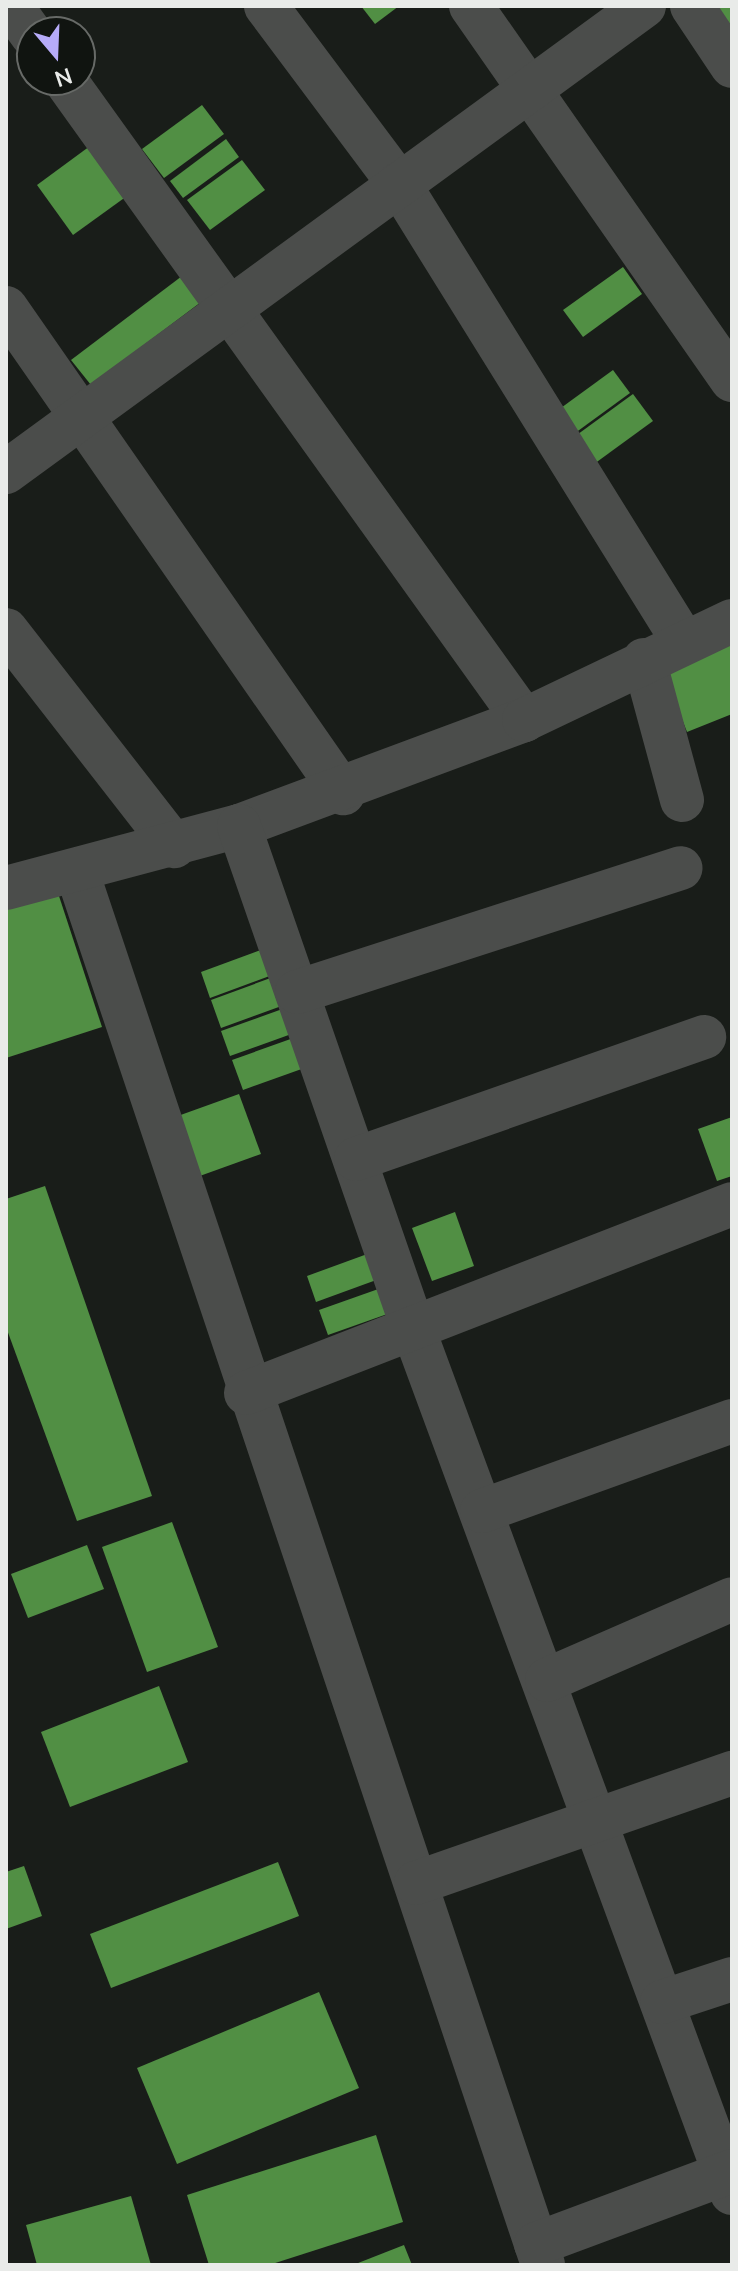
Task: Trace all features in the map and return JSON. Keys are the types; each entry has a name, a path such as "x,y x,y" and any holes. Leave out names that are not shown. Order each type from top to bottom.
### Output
{"street":[{"path":"266,6 399,184 683,641"},
{"path":"471,6 732,380"},
{"path":"6,472 644,6"},
{"path":"692,6 732,66"},
{"path":"77,96 524,720"},
{"path":"6,308 84,414 343,793"},
{"path":"6,888 174,846 343,793 524,720 683,641 732,621"},
{"path":"6,630 174,846"},
{"path":"644,660 682,800"},
{"path":"77,872 246,1393 416,1883 539,2254 730,2179 594,1822 547,1680 413,1328 239,826"},
{"path":"297,992 680,868"},
{"path":"356,1159 704,1037"},
{"path":"246,1393 732,1204"},
{"path":"482,1511 732,1421"},
{"path":"547,1680 732,1599"},
{"path":"416,1883 732,1773"},
{"path":"662,2002 732,1979"}],"building":[{"path":"361,6 399,6 375,24"},
{"path":"716,6 732,6 732,28"},
{"path":"202,105 224,134 164,178 142,149"},
{"path":"226,139 239,157 183,198 170,181"},
{"path":"90,146 127,196 73,235 37,185"},
{"path":"242,160 265,190 210,230 187,200"},
{"path":"623,267 642,294 583,337 563,310"},
{"path":"186,273 205,299 91,385 71,360"},
{"path":"613,370 630,393 571,436 554,413"},
{"path":"633,394 653,421 594,464 574,437"},
{"path":"732,632 732,714 687,732 659,660"},
{"path":"58,893 102,1027 6,1058 6,903"},
{"path":"266,948 275,974 210,998 201,972"},
{"path":"276,976 287,1004 221,1028 211,1000"},
{"path":"288,1007 297,1032 230,1056 221,1031"},
{"path":"299,1036 310,1066 243,1090 232,1060"},
{"path":"239,1094 261,1154 197,1177 175,1117"},
{"path":"732,1117 732,1176 717,1181 698,1129"},
{"path":"45,1186 152,1496 77,1521 6,1327 6,1199"},
{"path":"455,1212 474,1266 432,1281 412,1228"},
{"path":"370,1253 379,1279 316,1302 307,1276"},
{"path":"384,1287 393,1312 328,1335 319,1310"},
{"path":"172,1522 218,1647 147,1672 102,1547"},
{"path":"87,1545 104,1589 28,1618 11,1574"},
{"path":"159,1686 188,1762 70,1807 41,1732"},
{"path":"278,1862 299,1916 111,1988 90,1934"},
{"path":"24,1866 42,1916 6,1929 6,1872"},
{"path":"319,1992 359,2088 177,2164 137,2068"},
{"path":"376,2135 403,2222 269,2265 209,2265 187,2195"},
{"path":"131,2196 151,2265 37,2265 26,2225"},
{"path":"404,2245 412,2265 353,2265"}]}
